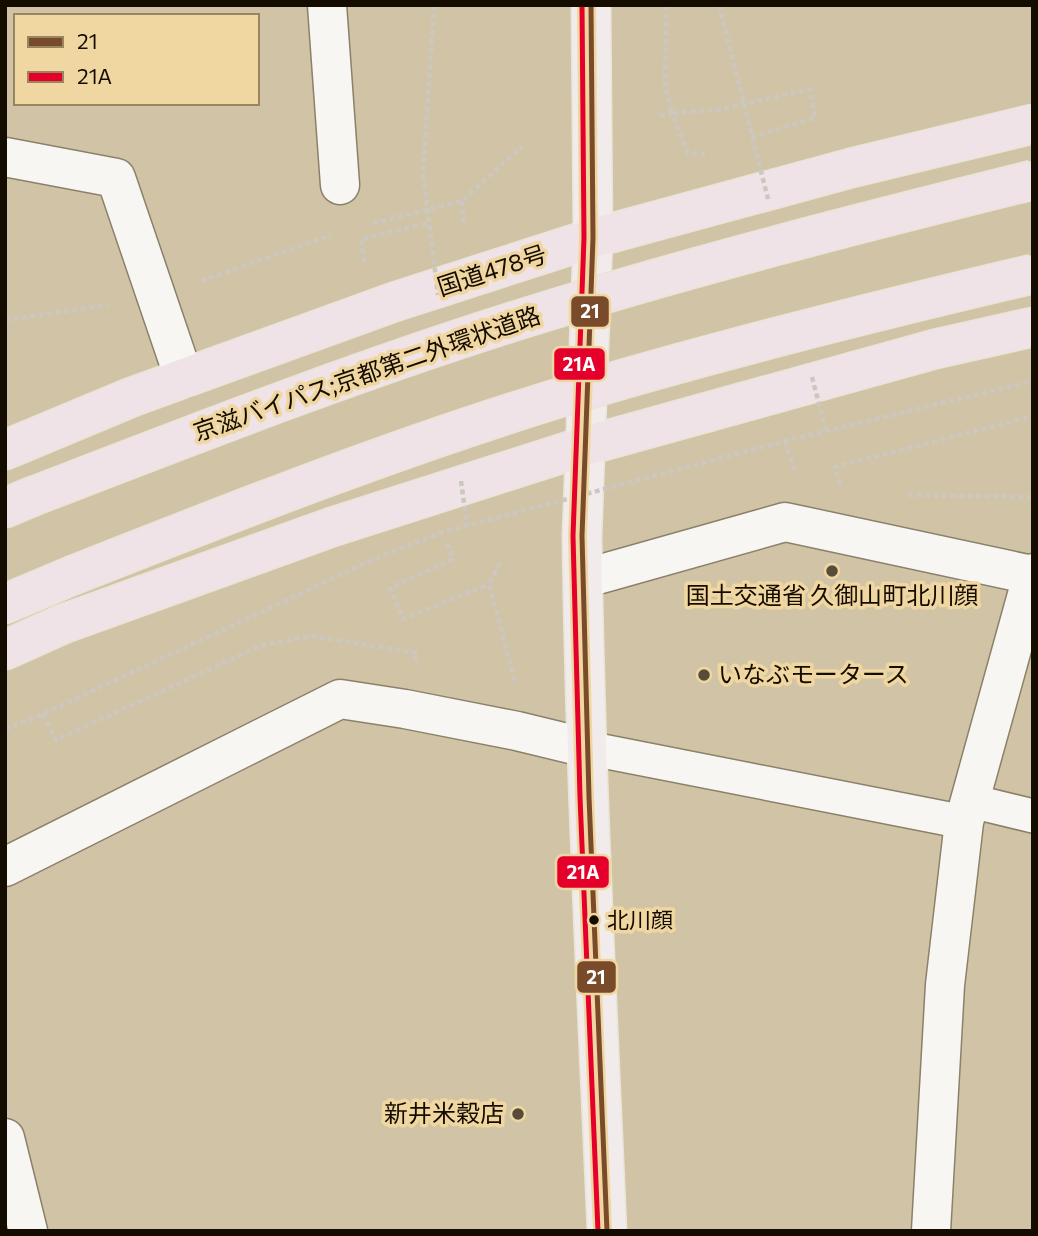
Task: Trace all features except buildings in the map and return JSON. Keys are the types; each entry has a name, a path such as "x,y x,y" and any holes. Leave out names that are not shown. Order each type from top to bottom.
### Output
{"highway":[{"name":"国道478号","path":"5,450 132,397 394,302 593,238 851,168 1033,124"},
{"name":"京滋バイパス;京都第二外環状道路","path":"18,503 254,410 517,320 805,237 1033,180"},
{"path":"5,604 295,487 561,398 825,323 1033,274"},
{"path":"5,650 63,624 332,527 586,446 935,349 1033,327"}],"main road":[{"path":"591,5 593,238 583,579 587,748 607,1231"}],"street":[{"path":"327,5 340,185"},
{"path":"5,157 116,178 184,378"},
{"path":"583,579 785,522 1032,574 967,812 945,985 931,1231"},
{"path":"5,867 340,699 517,731 587,748"},
{"path":"7,1154 28,1231"}],"lane":[{"path":"587,748 967,812 1033,816"}],"path":[{"path":"434,5 423,173 439,305"},
{"path":"666,5 665,87 672,113 717,110 810,89 815,118 752,137"},
{"path":"372,223 462,201 522,146"},
{"path":"5,320 156,297 334,234"},
{"path":"5,729 43,714 383,555 443,532 785,440 1033,381"},
{"path":"842,494 835,467 1033,416"},
{"path":"460,470 467,525"},
{"path":"897,495 1033,496"},
{"path":"443,532 453,559 390,588 403,619 489,584 500,563"},
{"path":"489,584 516,686"},
{"path":"43,714 56,740 260,646 311,636 417,653"}],"transit line":[{"name":"21A","path":"582,5 584,238 573,536 580,797 598,1231"},
{"name":"21","path":"591,5 593,238 582,536 589,797 607,1231"}],"place":[{"name":"国土交通省 久御山町北川顔","path":"832,571"},
{"name":"いなぶモータース","path":"704,675"},
{"name":"北川顔","path":"594,920"},
{"name":"新井米穀店","path":"518,1114"}]}
